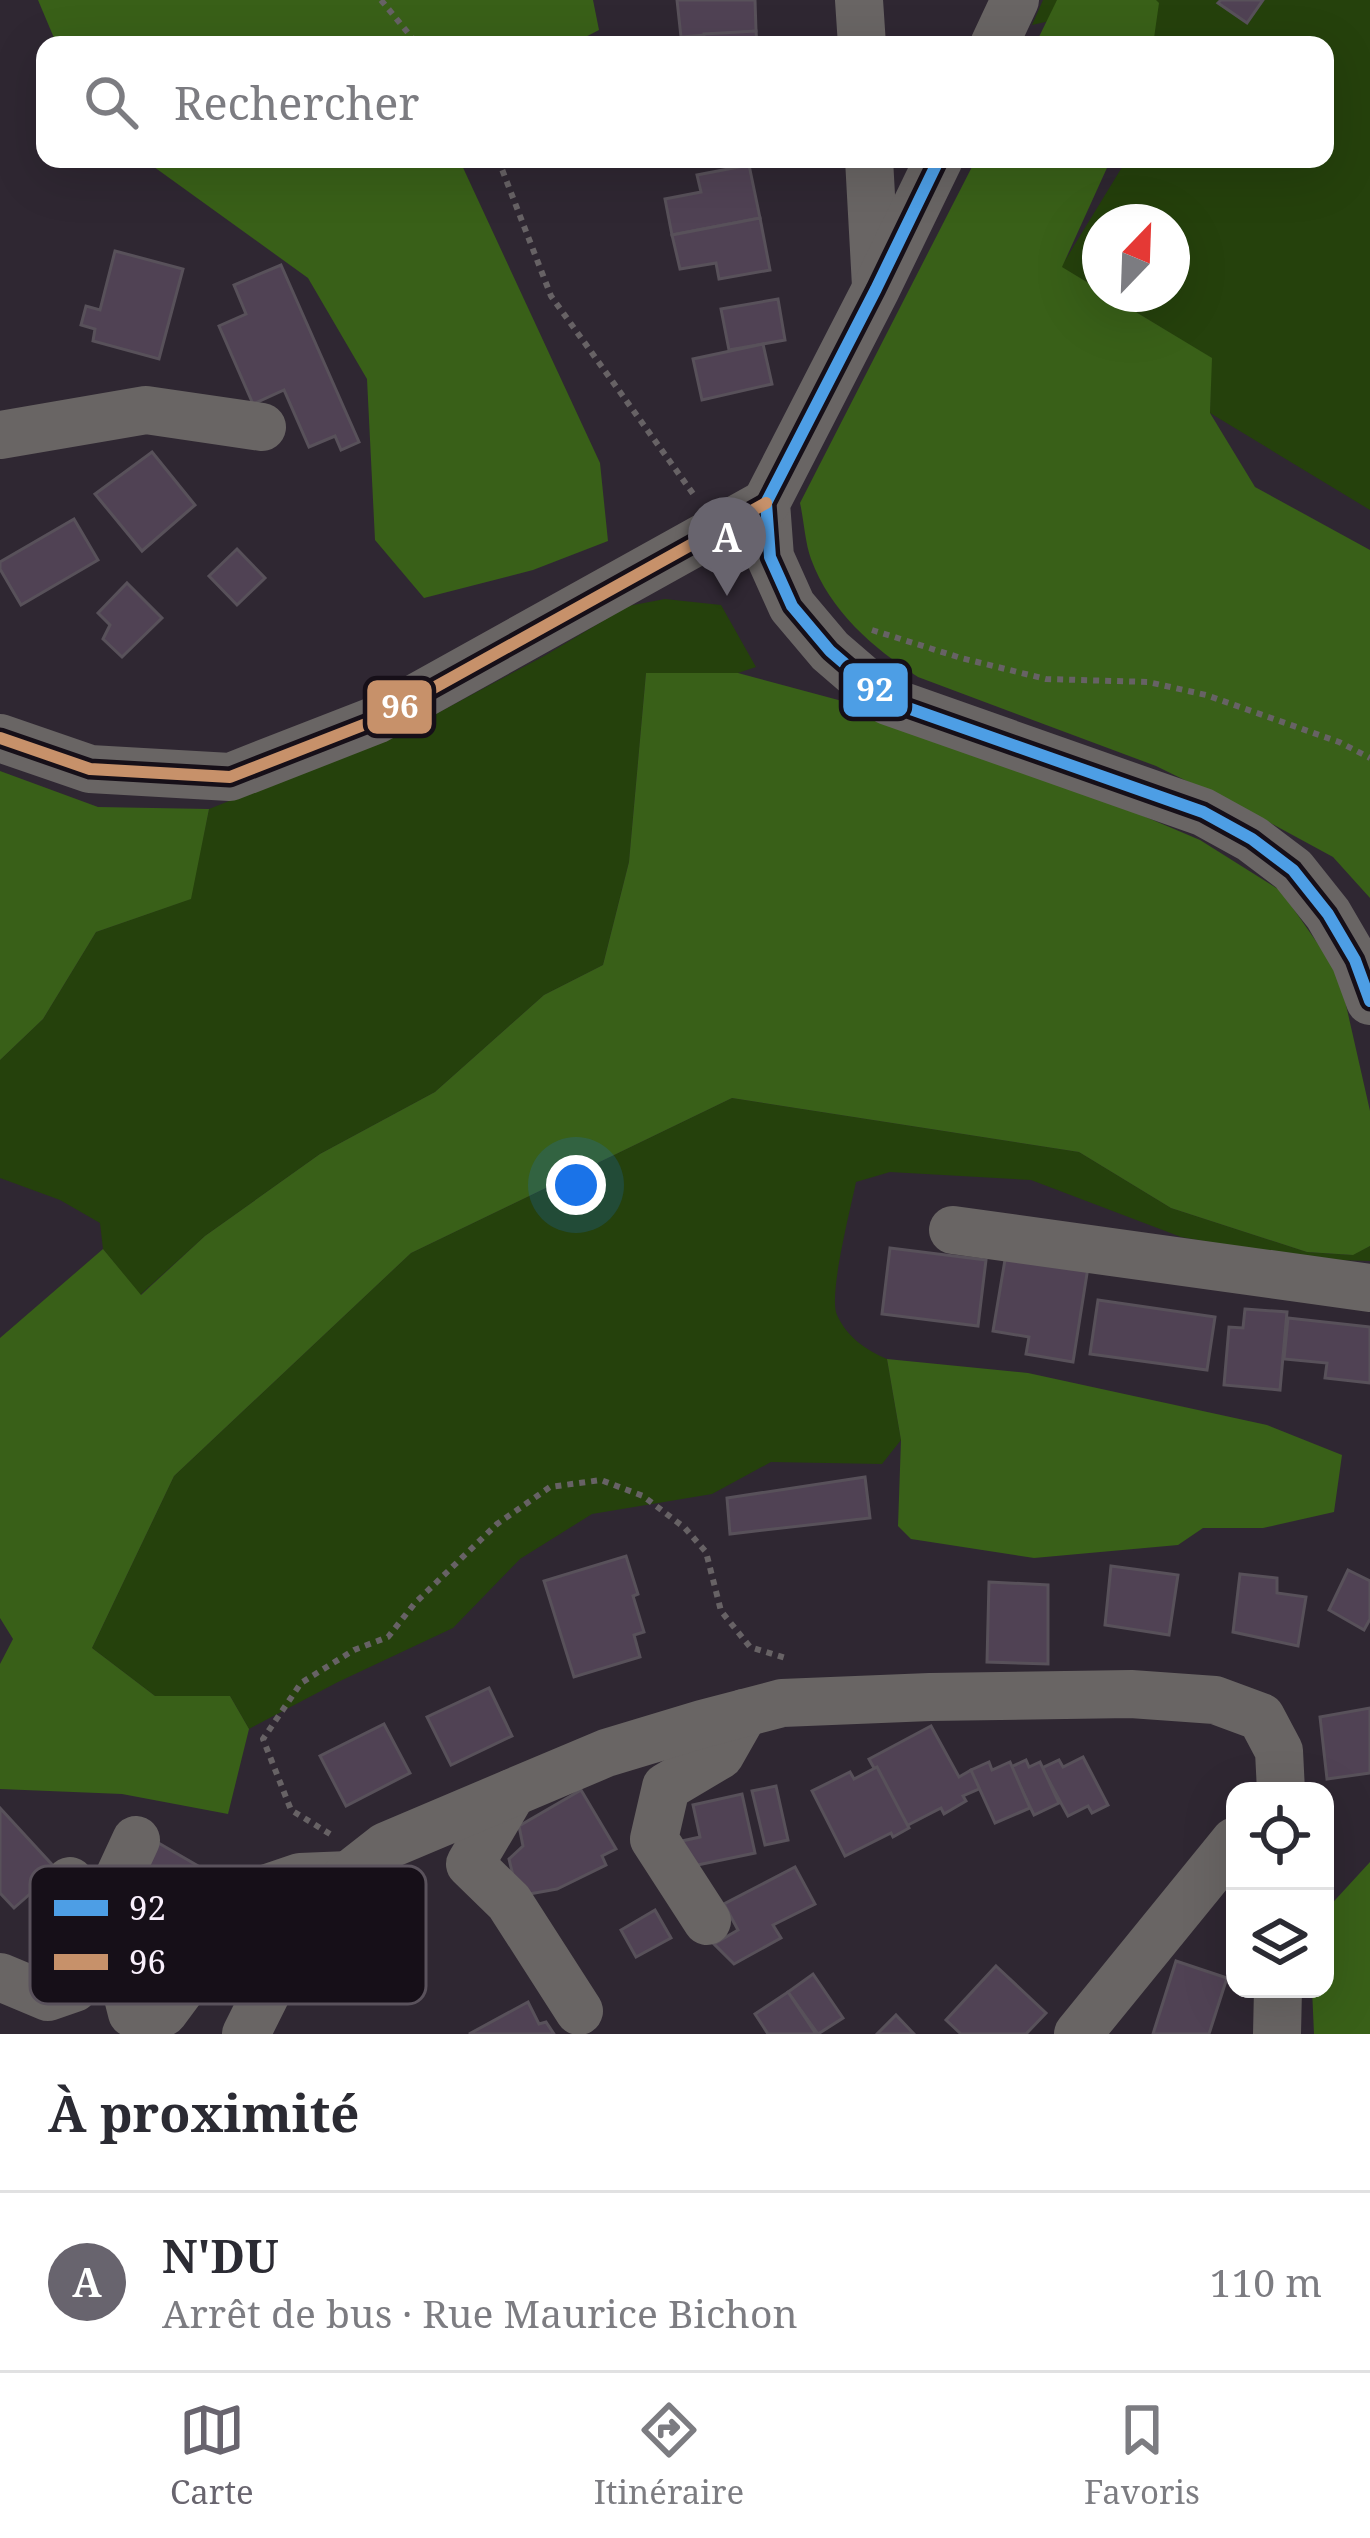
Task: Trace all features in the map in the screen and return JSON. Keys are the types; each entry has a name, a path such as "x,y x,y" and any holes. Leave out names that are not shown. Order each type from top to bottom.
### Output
{"street":[{"path":"859,0 861,36"},
{"path":"998,36 1015,0"},
{"path":"869,168 876,289"},
{"path":"935,168 766,503 770,557 792,606 830,651 888,700 1203,812 1252,839 1293,870 1328,914 1355,960 1370,1001"},
{"path":"0,435 146,410 262,428"},
{"path":"0,738 90,769 230,777 376,719 766,503"},
{"path":"953,1230 1370,1288"},
{"path":"344,1866 368,1860 605,1753 782,1703 1131,1694 1215,1700 1261,1717 1279,1750 1279,1782"},
{"path":"707,1921 654,1839 665,1787 720,1755 744,1713"},
{"path":"512,1792 470,1864 509,1902 579,2011"},
{"path":"124,1866 136,1840"},
{"path":"1078,2034 1226,1852"},
{"path":"361,1866 368,1860"},
{"path":"0,1977 30,1990"},
{"path":"1277,2034 1278,1998"},
{"path":"130,2004 132,2013 164,2012 170,2004"}],"path":[{"path":"381,0 411,36"},
{"path":"501,168 550,296 719,529"},
{"path":"863,628 1046,679 1148,682 1206,695 1339,742 1370,758"},
{"path":"368,1860 291,1810 263,1739 301,1683 354,1650 388,1637 415,1603 497,1523 550,1487 601,1480 643,1496 685,1528 706,1552 722,1611 750,1646 791,1659"}],"green space":[{"path":"38,0 593,0 599,30 587,36 53,36"},
{"path":"1043,0 1143,0 1032,25"},
{"path":"1057,0 1159,3 1154,36 1039,36"},
{"path":"1143,0 1370,0 1370,510 1210,413 1211,358 1136,312 1190,312 1190,204 1100,204 1122,168 1334,168 1334,36 1141,36"},
{"path":"155,168 463,168 600,463 608,541 533,570 424,598 375,540 367,379 308,278"},
{"path":"971,168 1107,168 1091,204 1082,204 1082,223 1062,267 1082,279 1082,312 1136,312 1212,358 1210,413 1255,487 1370,550 1370,898 1333,857 1156,766 918,677 885,654 841,612 809,552 800,503"},
{"path":"1082,233 1082,279 1061,267"},
{"path":"665,599 721,605 756,667 738,673 646,673 629,862 603,965 544,995 435,1092 320,1154 205,1236 140,1295 103,1249 100,1223 60,1200 0,1178 0,1060 43,1019 96,932 190,899 209,809 406,730 628,606"},
{"path":"646,673 738,673 924,723 1200,840 1281,891 1339,974 1370,1111 1370,1246 1353,1255 1307,1252 1171,1208 1079,1152 732,1098 411,1253 174,1476 92,1648 155,1696 230,1696 249,1729 228,1814 122,1794 0,1789 0,1664 13,1639 0,1618 0,1338 103,1249 141,1295 205,1236 320,1154 435,1092 544,995 603,965 629,862"},
{"path":"0,771 98,807 209,809 191,899 96,932 43,1019 0,1060"},
{"path":"732,1098 1079,1152 1171,1208 1307,1252 1352,1255 1370,1246 1370,1261 1306,1259 1181,1237 1031,1180 890,1172 856,1182 835,1305 852,1336 887,1359 901,1440 882,1464 771,1462 712,1494 592,1514 520,1559 453,1628 249,1729 230,1696 155,1696 92,1648 174,1476 411,1253"},
{"path":"887,1359 1028,1373 1267,1425 1342,1455 1334,1512 1263,1528 1203,1528 1178,1545 1034,1558 911,1539 898,1526 901,1440"},
{"path":"1370,1862 1370,2034 1314,2034 1312,1998 1334,1998 1334,1901"}],"building":[{"path":"677,0 755,0 756,31 681,36"},
{"path":"1263,0 1247,23 1218,3"},
{"path":"756,31 756,36 704,36"},
{"path":"750,168 760,218 672,235 665,199 701,192 697,175"},
{"path":"760,218 770,270 719,279 716,263 680,269 672,235"},
{"path":"115,251 183,269 159,359 93,341 95,329 81,325 86,306 100,310"},
{"path":"281,265 359,442 341,450 335,436 309,447 284,390 253,404 219,326 246,314 234,285"},
{"path":"778,299 785,340 729,350 721,309"},
{"path":"763,344 772,384 702,400 693,359"},
{"path":"152,452 195,505 142,551 95,494"},
{"path":"74,519 98,560 21,605 0,562"},
{"path":"237,549 265,578 237,605 209,576"},
{"path":"127,583 162,618 122,657 103,639 110,625 98,613"},
{"path":"890,1248 986,1260 978,1326 882,1314"},
{"path":"1007,1248 1089,1261 1073,1362 1026,1354 1029,1337 993,1331"},
{"path":"1098,1300 1215,1317 1207,1370 1090,1354"},
{"path":"1245,1309 1287,1312 1280,1390 1224,1385 1229,1327 1243,1328"},
{"path":"1288,1318 1370,1327 1370,1383 1325,1378 1327,1363 1284,1359"},
{"path":"865,1477 870,1518 730,1534 727,1498"},
{"path":"626,1556 644,1632 634,1635 640,1657 574,1677 544,1581"},
{"path":"1111,1566 1178,1575 1169,1635 1105,1625"},
{"path":"1348,1570 1370,1581 1370,1619 1364,1630 1329,1610"},
{"path":"1240,1574 1277,1578 1277,1593 1306,1597 1298,1646 1233,1632"},
{"path":"989,1582 1048,1585 1048,1664 987,1662"},
{"path":"489,1688 512,1736 451,1765 427,1717"},
{"path":"1370,1708 1370,1773 1327,1779 1320,1717"},
{"path":"384,1724 410,1773 346,1806 320,1756"},
{"path":"931,1726 959,1777 971,1770 981,1788 963,1796 966,1801 944,1814 941,1808 906,1826 869,1759"},
{"path":"1083,1757 1108,1805 1092,1813 1088,1806 1068,1816 1042,1768 1059,1760 1063,1767"},
{"path":"1026,1760 1029,1767 1040,1762 1059,1803 1034,1815 1011,1767"},
{"path":"989,1762 992,1770 1010,1762 1030,1808 995,1823 971,1770"},
{"path":"877,1767 909,1828 845,1856 812,1791 850,1772 854,1779"},
{"path":"776,1786 788,1840 765,1845 752,1791"},
{"path":"581,1790 616,1849 602,1856 606,1865 557,1889 518,1896 509,1859 523,1846 519,1826"},
{"path":"742,1794 755,1853 688,1867 682,1841 700,1837 693,1805"},
{"path":"0,1808 53,1866 30,1866 30,1894 14,1908 0,1893"},
{"path":"155,1841 198,1866 140,1866"},
{"path":"795,1867 815,1904 773,1925 781,1938 734,1964 714,1944 738,1930 724,1904"},
{"path":"655,1910 671,1938 636,1957 621,1930"},
{"path":"1176,1961 1226,1978 1209,2034 1153,2034"},
{"path":"996,1966 1046,2013 1026,2034 961,2034 946,2020"},
{"path":"813,1974 843,2018 818,2034 788,1992"},
{"path":"788,1992 816,2034 768,2034 755,2014"},
{"path":"528,2002 539,2024 546,2022 554,2034 469,2034"},
{"path":"896,2015 914,2034 877,2034"}],"transit line":[{"name":"92","path":"935,168 766,503 770,557 792,606 830,651 888,701 1203,812 1252,839 1293,870 1328,914 1355,960 1370,1001"},
{"name":"96","path":"0,738 90,769 230,777 376,720 766,503"}],"place":[{"name":"N'DU","path":"727,596"}]}
